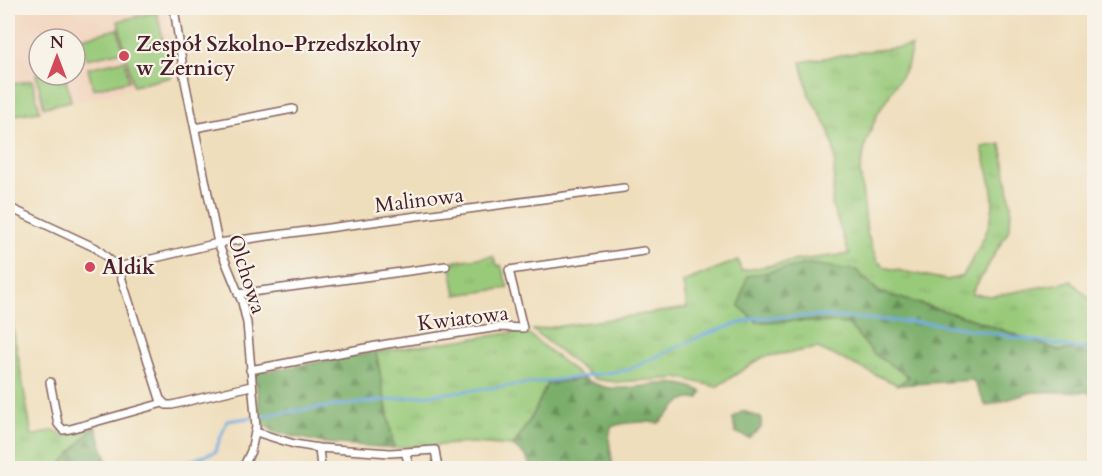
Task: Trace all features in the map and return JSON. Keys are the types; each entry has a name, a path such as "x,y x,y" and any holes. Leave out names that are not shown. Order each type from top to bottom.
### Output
{"street":[{"name":"Olchowa","path":"174,8 185,81 218,243 245,315 256,432 243,468"},
{"path":"195,128 293,109"},
{"name":"Malinowa","path":"118,267 218,243 624,188"},
{"path":"8,207 90,245 118,267 163,403"},
{"name":"Kwiatowa","path":"250,370 387,344 499,327 523,328 509,270 644,251"},
{"path":"238,294 446,266"},
{"path":"50,381 58,424 63,429 163,403 172,405 251,386"},
{"path":"256,432 294,444 319,448 405,452 435,450 438,468"},
{"path":"319,448 321,468"},
{"path":"405,452 410,468"}],"shaded area":[{"name":"Zespół Szkolno-Przedszkolny w Żernicy","path":"8,8 166,8 176,74 172,79 40,111 34,87 87,87 87,27 27,27 27,81 8,85"}],"green space":[{"path":"157,12 171,77 133,86 118,21"},
{"path":"118,29 123,51 87,59 87,37"},
{"path":"912,46 907,67 878,113 866,142 860,171 867,233 877,261 887,268 947,280 963,276 984,237 992,212 992,188 982,147 1001,144 1011,205 1010,228 971,294 993,296 1071,281 1094,300 1094,346 1060,351 972,319 879,292 856,270 805,321 848,324 874,354 910,377 898,385 818,348 763,357 716,387 681,378 616,382 595,379 533,330 687,308 683,282 738,260 741,271 799,260 849,254 832,205 835,158 833,145 828,128 809,95 801,62"},
{"path":"125,60 129,81 93,89 88,68"},
{"path":"27,81 27,87 34,87 40,111 8,116 8,85"},
{"path":"39,87 68,87 71,101 44,107"},
{"path":"493,256 498,266 501,265 508,288 456,295 450,262"},
{"path":"808,264 856,270 879,292 972,319 1060,351 1094,346 1094,397 1087,392 1033,392 986,406 973,380 898,385 909,377 874,354 848,324 805,321 757,322 739,306 747,276"},
{"path":"8,300 32,436 55,430 63,437 95,426 58,468 8,468"},
{"path":"525,331 584,379 547,384 533,415 513,446 472,443 394,448 376,352"},
{"path":"376,352 394,448 324,443 274,432 261,422 255,373"},
{"path":"584,379 610,388 680,384 702,392 699,398 683,400 659,423 635,422 611,427 609,439 613,468 531,468 526,456 513,446 533,415 547,384"},
{"path":"743,411 761,418 761,428 749,438 735,432 733,418"},
{"path":"95,426 110,468 58,468"}],"waterway":[{"path":"171,468 215,452 227,421 628,370 706,334 756,318 822,316 940,324 1094,351"}],"place":[{"name":"Zespół Szkolno-Przedszkolny w Żernicy","path":"124,56"},
{"name":"Aldik","path":"90,267"}]}
